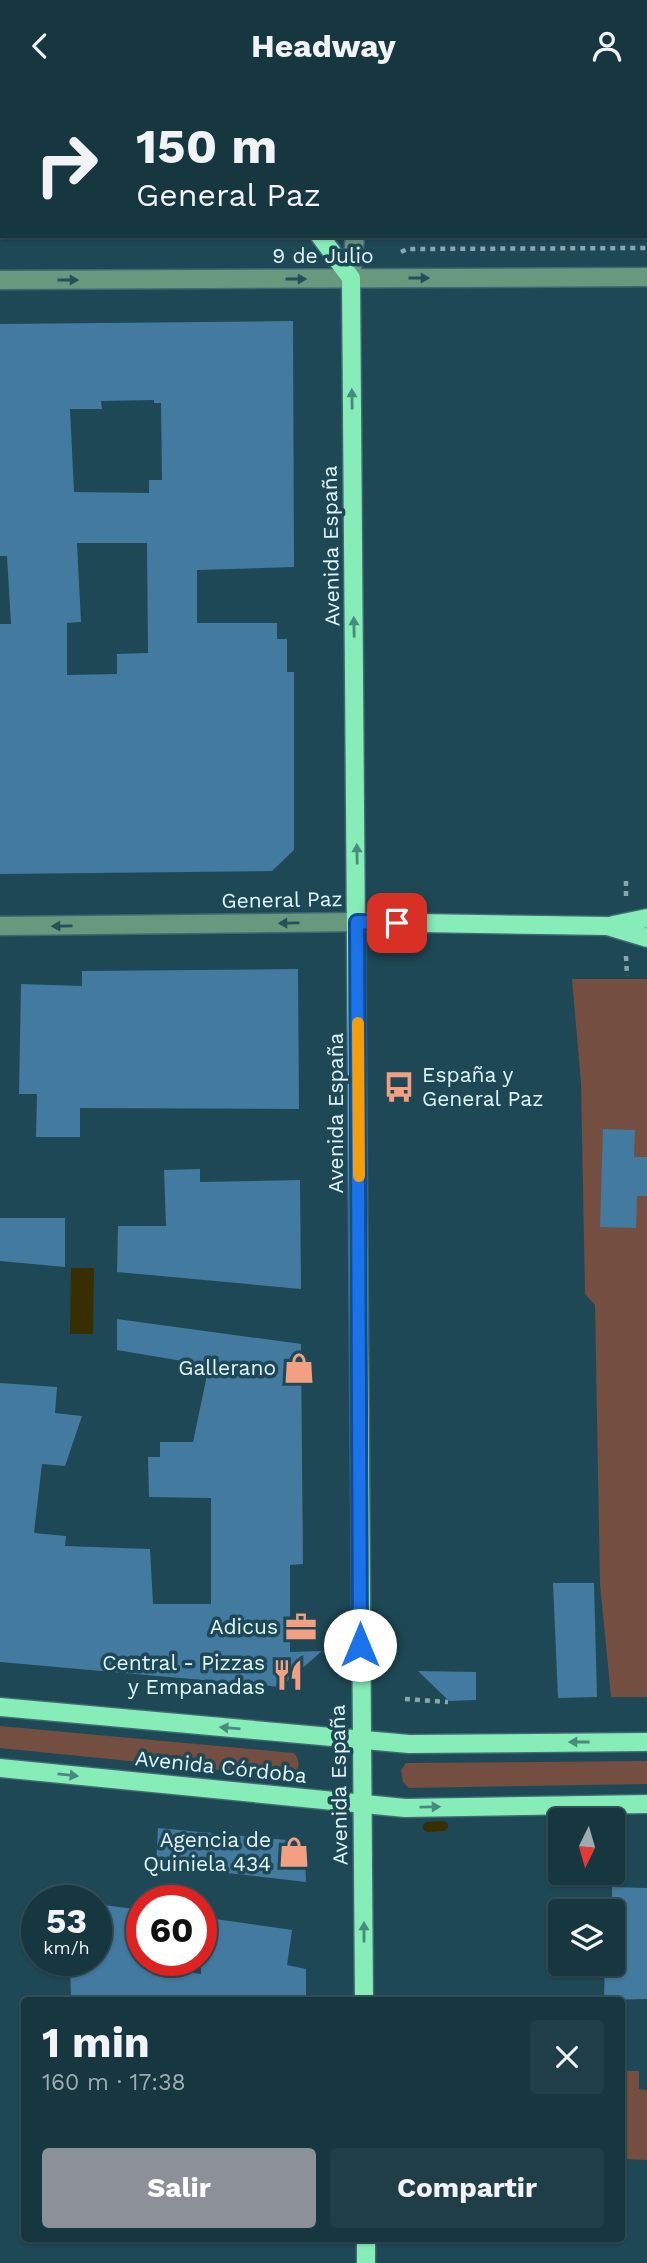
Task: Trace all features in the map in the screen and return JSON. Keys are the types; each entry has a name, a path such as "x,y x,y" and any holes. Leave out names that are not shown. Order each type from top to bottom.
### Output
{"main road":[{"path":"321,238 351,278"},
{"name":"Avenida España","path":"351,278 364,1997"},
{"name":"General Paz","path":"357,922 607,926 647,918"},
{"name":"General Paz","path":"607,926 647,938"},
{"name":"Avenida Córdoba","path":"0,1707 409,1744 647,1742"},
{"name":"Avenida Córdoba","path":"0,1768 405,1808 647,1804"},
{"path":"366,2242 366,2263"}],"street":[{"path":"351,278 355,238"},
{"name":"9 de Julio","path":"0,280 647,277"},
{"name":"General Paz","path":"0,926 357,922"}],"path":[{"path":"405,1699 448,1702"}],"shaded area":[{"path":"572,979 647,979 647,1697 611,1697 600,1584 595,1305 585,1294 581,1083"},
{"path":"71,1268 94,1268 93,1334 70,1334"},
{"path":"0,1726 294,1753 298,1766 289,1777 0,1748"},
{"path":"647,1761 647,1784 409,1788 403,1782 401,1770 406,1763"},
{"path":"625,2071 639,2071 639,2089 647,2090 647,2160 625,2159"}],"building":[{"path":"293,321 294,567 197,570 197,623 277,623 277,639 287,639 287,672 294,672 294,850 272,871 0,874 0,624 11,624 7,556 0,556 0,324","holes":["154,400 154,403 161,403 162,480 149,480 149,493 74,492 70,409 102,409 101,401","77,543 147,543 148,653 117,654 117,674 67,675 67,623 81,622"]},
{"path":"298,969 299,1109 80,1108 80,1137 36,1137 37,1094 19,1094 21,984 82,986 82,971"},
{"path":"603,1129 635,1130 634,1157 647,1157 647,1196 637,1196 636,1228 600,1227"},
{"path":"200,1169 200,1182 300,1180 301,1289 117,1272 118,1226 166,1226 164,1170"},
{"path":"0,1218 65,1218 65,1267 0,1261"},
{"path":"117,1319 301,1344 303,1564 290,1565 290,1652 322,1651 281,1687 0,1662 0,1383 57,1387 55,1413 82,1416 65,1466 42,1464 34,1533 66,1536 65,1546 150,1549 153,1604 211,1604 211,1498 149,1497 148,1457 160,1457 160,1442 193,1442 207,1375 192,1372 194,1363 117,1350"},
{"path":"553,1583 594,1583 597,1697 558,1698"},
{"path":"418,1671 476,1672 476,1700 449,1701"},
{"path":"158,1828 286,1840 305,1860 306,1882 156,1865"},
{"path":"612,1887 647,1888 647,1999 604,1997 605,1976 625,1976 625,1899 612,1899"},
{"path":"112,1906 126,1908 126,1976 217,1976 217,1919 292,1930 287,1965 306,1969 306,1997 71,1997 70,1976 112,1976"}],"waterway":[{"path":"428,1827 443,1826"}],"slow traffic":[{"path":"358,1023 359,1176"}],"place":[{"name":"España y General Paz","path":"399,1087"},
{"name":"Gallerano","path":"299,1368"},
{"name":"Adicus","path":"301,1627"},
{"name":"Central - Pizzas y Empanadas","path":"288,1675"},
{"name":"Agencia de Quiniela 434","path":"294,1852"}],"route":[{"path":"360,1645 357,922 397,923"}]}
